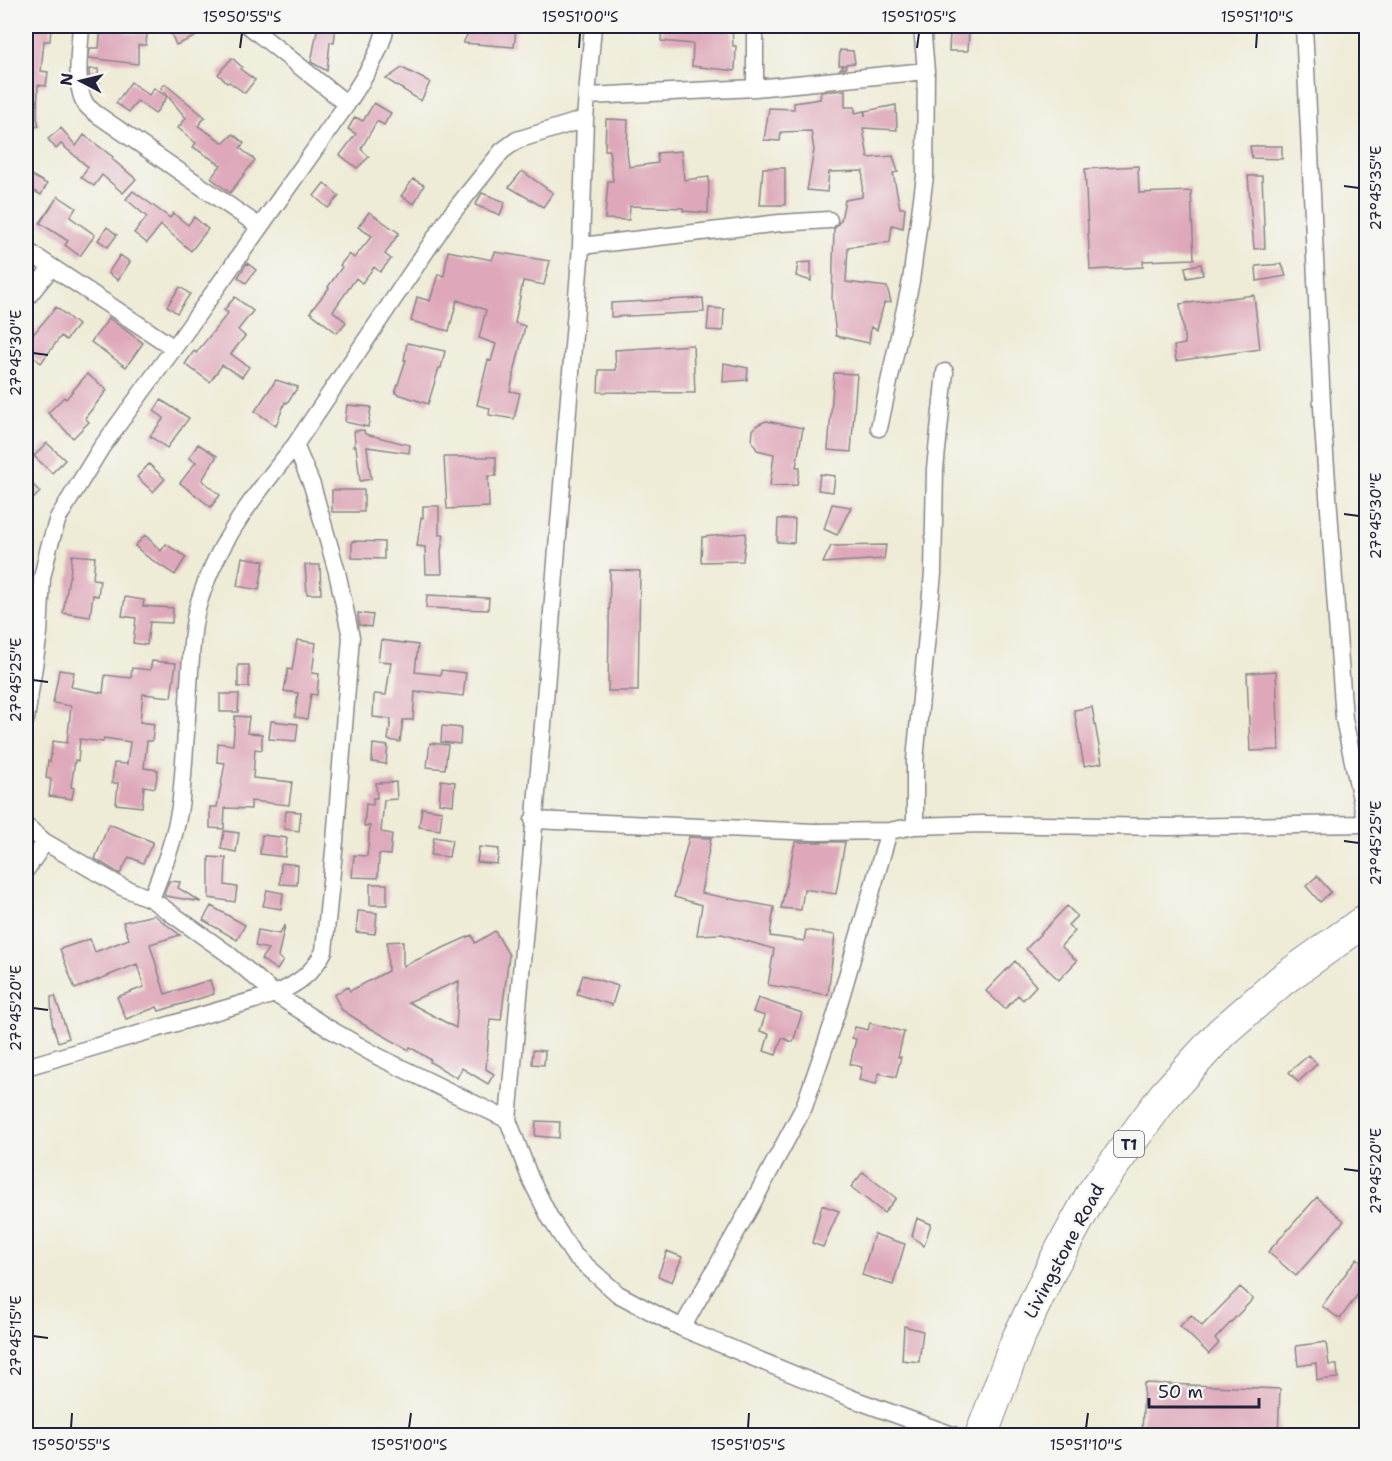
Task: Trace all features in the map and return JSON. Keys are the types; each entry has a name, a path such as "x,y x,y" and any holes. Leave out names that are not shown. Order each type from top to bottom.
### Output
{"highway":[{"name":"Livingstone Road","path":"981,1436 1016,1343 1053,1265 1092,1194 1164,1096 1231,1024 1282,980 1366,920"}],"street":[{"path":"81,26 80,82 85,104 260,227"},
{"path":"249,26 347,104"},
{"path":"26,718 39,633 42,578 58,518 101,448 347,104 384,38 386,26"},
{"path":"593,26 585,119 581,246 543,725 508,1120 530,1178 550,1218 573,1254 618,1294 682,1328 853,1399 955,1436"},
{"path":"755,26 755,88"},
{"path":"879,428 911,281 925,176 926,71 922,26"},
{"path":"533,820 816,832 889,831 915,826 982,824 1168,828 1366,824 1344,719 1323,426 1304,26"},
{"path":"588,96 755,88 926,71"},
{"path":"151,899 176,829 181,799 193,633 199,600 212,568 231,532 295,445 449,217 502,151 517,140 585,119"},
{"path":"581,246 780,223 829,220"},
{"path":"26,250 174,348"},
{"path":"26,299 51,268"},
{"path":"915,826 915,760 933,573 935,469 945,372"},
{"path":"26,1067 275,994 293,986 307,976 317,965 324,951 351,638 337,572 312,485 295,445"},
{"path":"26,826 45,842 122,887 151,899 227,953 275,994 328,1028 379,1057 508,1120"},
{"path":"682,1328 804,1107 836,1014 889,831"},
{"path":"26,870 45,842"}],"building":[{"path":"27,26 51,26 50,41 44,41 41,71 48,72 46,86 38,85 37,118 39,126 26,129"},
{"path":"101,26 126,26 126,33 147,33 146,45 138,45 138,64 89,58 90,48 99,48"},
{"path":"189,26 195,37 176,45 171,33"},
{"path":"318,26 336,26 334,43 330,42 327,71 311,62"},
{"path":"472,26 516,30 514,47 463,43"},
{"path":"662,26 732,26 733,46 736,46 735,71 692,66 693,44 661,41"},
{"path":"950,30 969,31 968,51 949,51"},
{"path":"840,50 853,51 855,63 846,64 846,68 840,69 844,65 839,65"},
{"path":"232,58 242,67 240,69 255,80 245,93 229,82 227,83 218,74"},
{"path":"402,68 430,82 421,101 386,79"},
{"path":"89,69 98,69 99,87 90,87"},
{"path":"131,82 149,95 154,88 167,97 155,114 137,101 129,112 116,103"},
{"path":"165,84 205,117 198,126 224,143 233,134 244,143 240,148 255,160 230,193 211,178 221,165 193,147 196,143 178,128 186,118 161,88"},
{"path":"845,90 845,107 855,107 855,113 864,111 865,116 865,111 896,105 897,130 863,128 868,158 893,156 898,172 893,173 900,208 905,208 903,228 892,225 890,242 848,247 846,282 887,287 891,302 884,303 877,330 871,327 869,343 836,336 832,300 834,229 841,220 845,200 862,197 863,171 829,172 827,192 807,190 814,150 811,131 781,132 780,141 764,140 769,108 794,109 794,103 820,99 821,92"},
{"path":"374,103 391,113 384,125 377,121 361,149 369,157 357,168 340,155 356,134 348,129 355,117 363,121"},
{"path":"606,119 628,120 629,167 658,163 657,153 681,151 684,180 709,177 708,213 683,211 683,208 630,206 629,220 605,219 608,181 613,181 609,150 605,150"},
{"path":"61,128 76,146 84,135 113,157 112,159 136,179 123,193 102,175 94,186 81,177 88,167 61,144 56,149 48,139"},
{"path":"1250,146 1282,146 1282,159 1252,158"},
{"path":"1138,166 1139,193 1191,191 1194,259 1143,261 1143,267 1090,270 1085,169"},
{"path":"763,168 785,168 785,205 760,205"},
{"path":"522,171 553,193 543,207 509,187"},
{"path":"26,172 47,184 41,195 26,186"},
{"path":"1248,176 1262,176 1265,248 1254,249"},
{"path":"413,179 424,185 414,204 401,196"},
{"path":"324,183 339,196 328,208 314,196"},
{"path":"133,191 170,218 173,213 188,225 194,217 208,229 191,251 161,225 147,243 134,233 147,217 126,199"},
{"path":"482,193 505,202 500,215 475,205"},
{"path":"58,196 76,208 70,217 95,235 80,256 65,245 68,241 40,223"},
{"path":"369,212 399,233 385,254 391,259 380,272 374,267 362,283 356,278 333,311 346,322 337,333 310,312 329,288 342,267 340,265 349,254 354,258 372,236 358,227"},
{"path":"107,227 117,235 108,247 98,240"},
{"path":"448,251 492,260 495,252 550,261 544,285 523,281 515,323 525,326 510,391 520,393 514,419 489,415 490,408 477,405 488,360 491,361 496,344 479,338 486,310 457,300 449,331 411,321 417,297 430,301 438,274 444,276"},
{"path":"120,255 130,262 118,280 108,273"},
{"path":"811,262 811,281 796,276 798,263"},
{"path":"247,263 256,270 246,283 238,277"},
{"path":"1201,264 1203,275 1187,278 1185,267"},
{"path":"1282,264 1286,276 1257,281 1256,266"},
{"path":"180,287 190,294 177,313 167,306"},
{"path":"1254,295 1260,349 1176,361 1174,346 1185,344 1180,304"},
{"path":"235,297 253,311 238,330 245,336 231,354 249,367 242,377 222,365 210,382 185,364 228,313 224,310"},
{"path":"703,298 704,312 611,317 611,303"},
{"path":"56,307 78,325 66,340 61,336 41,363 26,351 26,332 31,337"},
{"path":"709,308 724,309 723,331 707,330"},
{"path":"109,318 143,343 126,367 91,342"},
{"path":"407,343 445,351 428,404 395,393 406,360 404,360"},
{"path":"693,345 695,393 598,392 599,370 616,370 615,350"},
{"path":"724,363 748,368 747,380 723,382"},
{"path":"834,373 857,374 851,452 828,450"},
{"path":"87,374 107,390 85,418 89,422 73,438 48,413 64,397 66,399"},
{"path":"276,380 298,387 287,403 285,402 276,426 255,411"},
{"path":"161,400 189,418 167,448 150,436 164,418 154,411"},
{"path":"347,405 371,407 368,427 345,422"},
{"path":"766,421 803,428 796,467 800,467 797,485 770,486 774,454 757,450 752,441 753,430 757,425"},
{"path":"364,430 365,434 410,445 409,453 367,447 371,479 360,481 356,446 353,446 354,431"},
{"path":"47,443 65,460 52,473 34,456"},
{"path":"198,444 217,456 202,480 220,495 211,507 180,483 196,462 189,458"},
{"path":"444,457 496,457 496,476 488,476 489,507 447,509"},
{"path":"149,464 165,479 153,492 137,477"},
{"path":"820,474 835,476 833,492 818,490"},
{"path":"26,478 40,492 26,506"},
{"path":"332,490 364,490 364,512 332,512"},
{"path":"832,504 851,507 837,535 824,529"},
{"path":"423,506 439,506 439,535 444,535 441,550 442,574 426,574 425,547 417,546"},
{"path":"778,519 795,519 794,543 777,542"},
{"path":"746,533 743,561 701,562 702,537"},
{"path":"145,535 161,551 166,544 186,557 175,575 135,546"},
{"path":"352,541 384,542 384,559 352,558"},
{"path":"886,545 884,559 823,563 831,546"},
{"path":"72,555 95,557 93,579 100,580 98,596 93,595 90,617 63,613"},
{"path":"242,557 264,561 259,590 237,586"},
{"path":"305,565 320,565 321,594 307,594"},
{"path":"610,570 640,571 638,691 608,691"},
{"path":"427,595 489,598 488,610 426,608"},
{"path":"125,597 144,600 143,606 173,608 172,623 150,622 147,645 133,643 136,618 122,616"},
{"path":"358,613 373,615 371,627 359,625"},
{"path":"297,640 316,643 312,673 319,674 317,695 311,694 307,719 295,717 298,693 284,691 288,669 292,670"},
{"path":"381,640 418,645 415,672 441,675 441,670 466,673 463,696 415,692 413,720 403,720 400,742 388,740 391,719 373,717 374,694 386,695 391,662 378,661"},
{"path":"152,661 176,663 171,697 143,694 140,722 154,724 152,741 147,741 144,768 158,770 155,788 144,786 142,807 116,804 118,783 112,783 114,763 127,764 130,742 104,738 103,742 80,739 78,761 75,760 71,787 74,788 72,799 49,796 51,779 46,778 48,761 50,762 53,741 67,743 71,706 53,703 59,670 74,672 71,687 103,693 105,675 131,678 132,668 150,670"},
{"path":"238,665 249,665 249,687 238,687"},
{"path":"1276,671 1279,750 1250,751 1247,673"},
{"path":"220,694 239,694 238,712 220,712"},
{"path":"1092,707 1102,763 1084,766 1074,710"},
{"path":"235,716 249,717 247,733 262,734 262,750 255,749 253,778 292,782 289,805 251,801 251,809 225,808 224,829 210,828 210,807 217,807 225,763 217,762 218,743 233,745"},
{"path":"271,721 298,724 296,741 269,739"},
{"path":"442,726 461,728 460,744 441,742"},
{"path":"430,743 448,745 445,769 427,767"},
{"path":"373,744 388,746 386,764 372,762"},
{"path":"441,780 455,782 453,805 439,803"},
{"path":"396,782 397,799 384,800 381,832 392,834 390,855 379,854 378,878 352,877 354,855 367,856 370,826 364,826 366,804 373,805 373,798 377,798 376,783"},
{"path":"422,808 442,811 440,830 419,827"},
{"path":"286,811 301,812 299,831 284,829"},
{"path":"109,824 153,842 143,863 129,857 120,874 95,859"},
{"path":"224,831 239,833 236,852 221,849"},
{"path":"262,835 287,838 285,857 260,854"},
{"path":"434,837 452,840 449,857 431,855"},
{"path":"689,837 711,838 701,893 774,907 770,936 804,941 806,930 835,935 828,995 768,985 774,949 722,934 697,935 702,905 674,897"},
{"path":"795,842 845,842 836,894 804,889 801,910 781,908"},
{"path":"479,847 499,849 497,864 477,862"},
{"path":"209,857 226,858 225,885 237,887 235,902 209,898"},
{"path":"281,863 298,865 297,885 280,884"},
{"path":"1317,876 1331,892 1320,902 1306,886"},
{"path":"169,881 180,882 178,888 201,902 164,895"},
{"path":"370,884 387,884 387,905 370,905"},
{"path":"267,890 283,893 281,909 263,906"},
{"path":"211,906 245,925 237,940 203,920"},
{"path":"1067,906 1077,916 1068,925 1075,931 1061,946 1077,961 1059,980 1026,949"},
{"path":"358,911 377,913 375,934 356,932"},
{"path":"154,915 180,935 150,944 165,994 210,980 214,994 159,1011 157,1007 126,1019 117,997 144,987 137,964 75,989 60,949 90,939 95,952 129,939 123,922"},
{"path":"285,925 278,957 283,961 277,970 261,959 268,949 255,946 258,930 279,934"},
{"path":"495,931 509,955 501,1020 490,1019 486,1069 494,1074 488,1084 462,1068 457,1078 410,1047 409,1050 361,1023 342,1010 334,995 348,987 350,991 388,971 387,942 403,941 403,966 472,935 475,943","holes":["459,981 456,1028 408,1002"]},
{"path":"1015,961 1036,986 1023,1000 1018,995 1005,1009 986,991"},
{"path":"583,975 618,986 612,1005 577,994"},
{"path":"55,996 69,1038 58,1042 52,1023 51,997"},
{"path":"758,998 802,1013 793,1042 782,1038 776,1055 764,1051 769,1034 760,1031 765,1016 753,1012"},
{"path":"870,1023 904,1032 896,1077 879,1073 876,1084 859,1080 862,1067 850,1064 856,1039 852,1038 855,1027 868,1030"},
{"path":"533,1050 545,1051 544,1065 532,1064"},
{"path":"1309,1055 1317,1064 1298,1082 1289,1072"},
{"path":"536,1121 560,1122 559,1138 535,1136"},
{"path":"863,1172 896,1198 884,1213 851,1187"},
{"path":"1317,1197 1344,1221 1296,1276 1268,1252"},
{"path":"822,1205 839,1211 823,1247 812,1243"},
{"path":"917,1218 931,1224 924,1246 912,1236"},
{"path":"874,1234 905,1244 893,1285 862,1275"},
{"path":"667,1251 682,1257 672,1282 658,1276"},
{"path":"1357,1258 1366,1265 1366,1283 1340,1319 1322,1306"},
{"path":"1240,1287 1253,1299 1215,1339 1219,1343 1209,1354 1180,1326 1191,1315 1202,1326"},
{"path":"904,1326 923,1331 919,1362 902,1360"},
{"path":"1326,1342 1329,1365 1337,1365 1338,1378 1317,1380 1316,1363 1298,1366 1296,1346"},
{"path":"1144,1383 1280,1389 1278,1436 1142,1436"}]}
